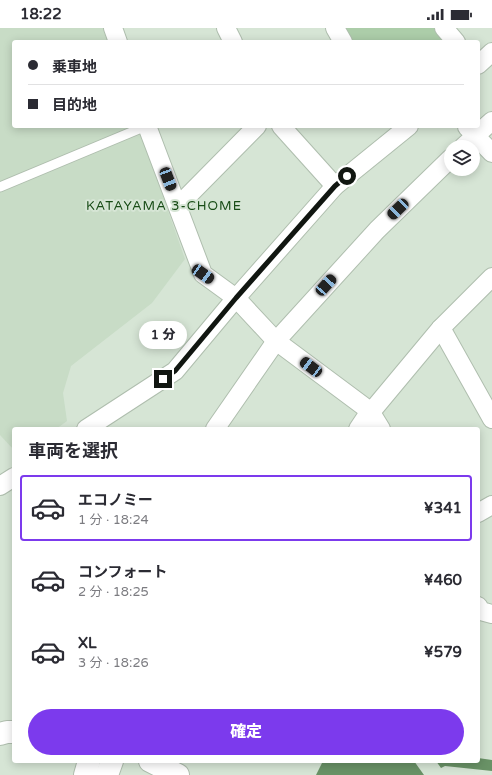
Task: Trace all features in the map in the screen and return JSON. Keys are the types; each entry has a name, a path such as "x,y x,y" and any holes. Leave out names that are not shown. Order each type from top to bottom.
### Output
{"main road":[{"path":"0,734 12,732"},
{"path":"85,775 88,763"},
{"path":"107,775 111,763"},
{"path":"154,763 178,775"}],"street":[{"path":"113,28 117,40"},
{"path":"226,28 232,40"},
{"path":"335,28 342,40"},
{"path":"444,28 454,40"},
{"path":"480,63 492,52"},
{"path":"492,121 468,136 492,153"},
{"path":"147,128 203,274 236,298 276,341 370,411 380,427"},
{"path":"178,206 255,128"},
{"path":"283,128 335,186"},
{"path":"89,427 175,371 236,298 335,186 407,128"},
{"path":"216,427 276,341 377,230 444,165"},
{"path":"359,427 370,411 442,328 492,277"},
{"path":"442,328 492,419"},
{"path":"0,486 12,478"},
{"path":"480,512 492,505"},
{"path":"480,609 492,614"}],"lane":[{"path":"0,186 141,128"}],"shaded area":[{"path":"0,28 106,28 111,40 12,40 12,128 140,128 142,137 185,259 152,303 71,366 63,393 67,421 59,427 12,427 12,448 0,435"},
{"path":"342,28 434,28 445,40 349,40"},
{"path":"480,758 492,760 492,771 445,766 441,768 437,763 480,763"},
{"path":"322,763 415,763 424,775 316,775"}],"district":[{"name":"KATAYAMA 3-CHOME","path":"164,206"}],"route":[{"path":"163,379 175,371 236,298 335,186 347,176"}]}
